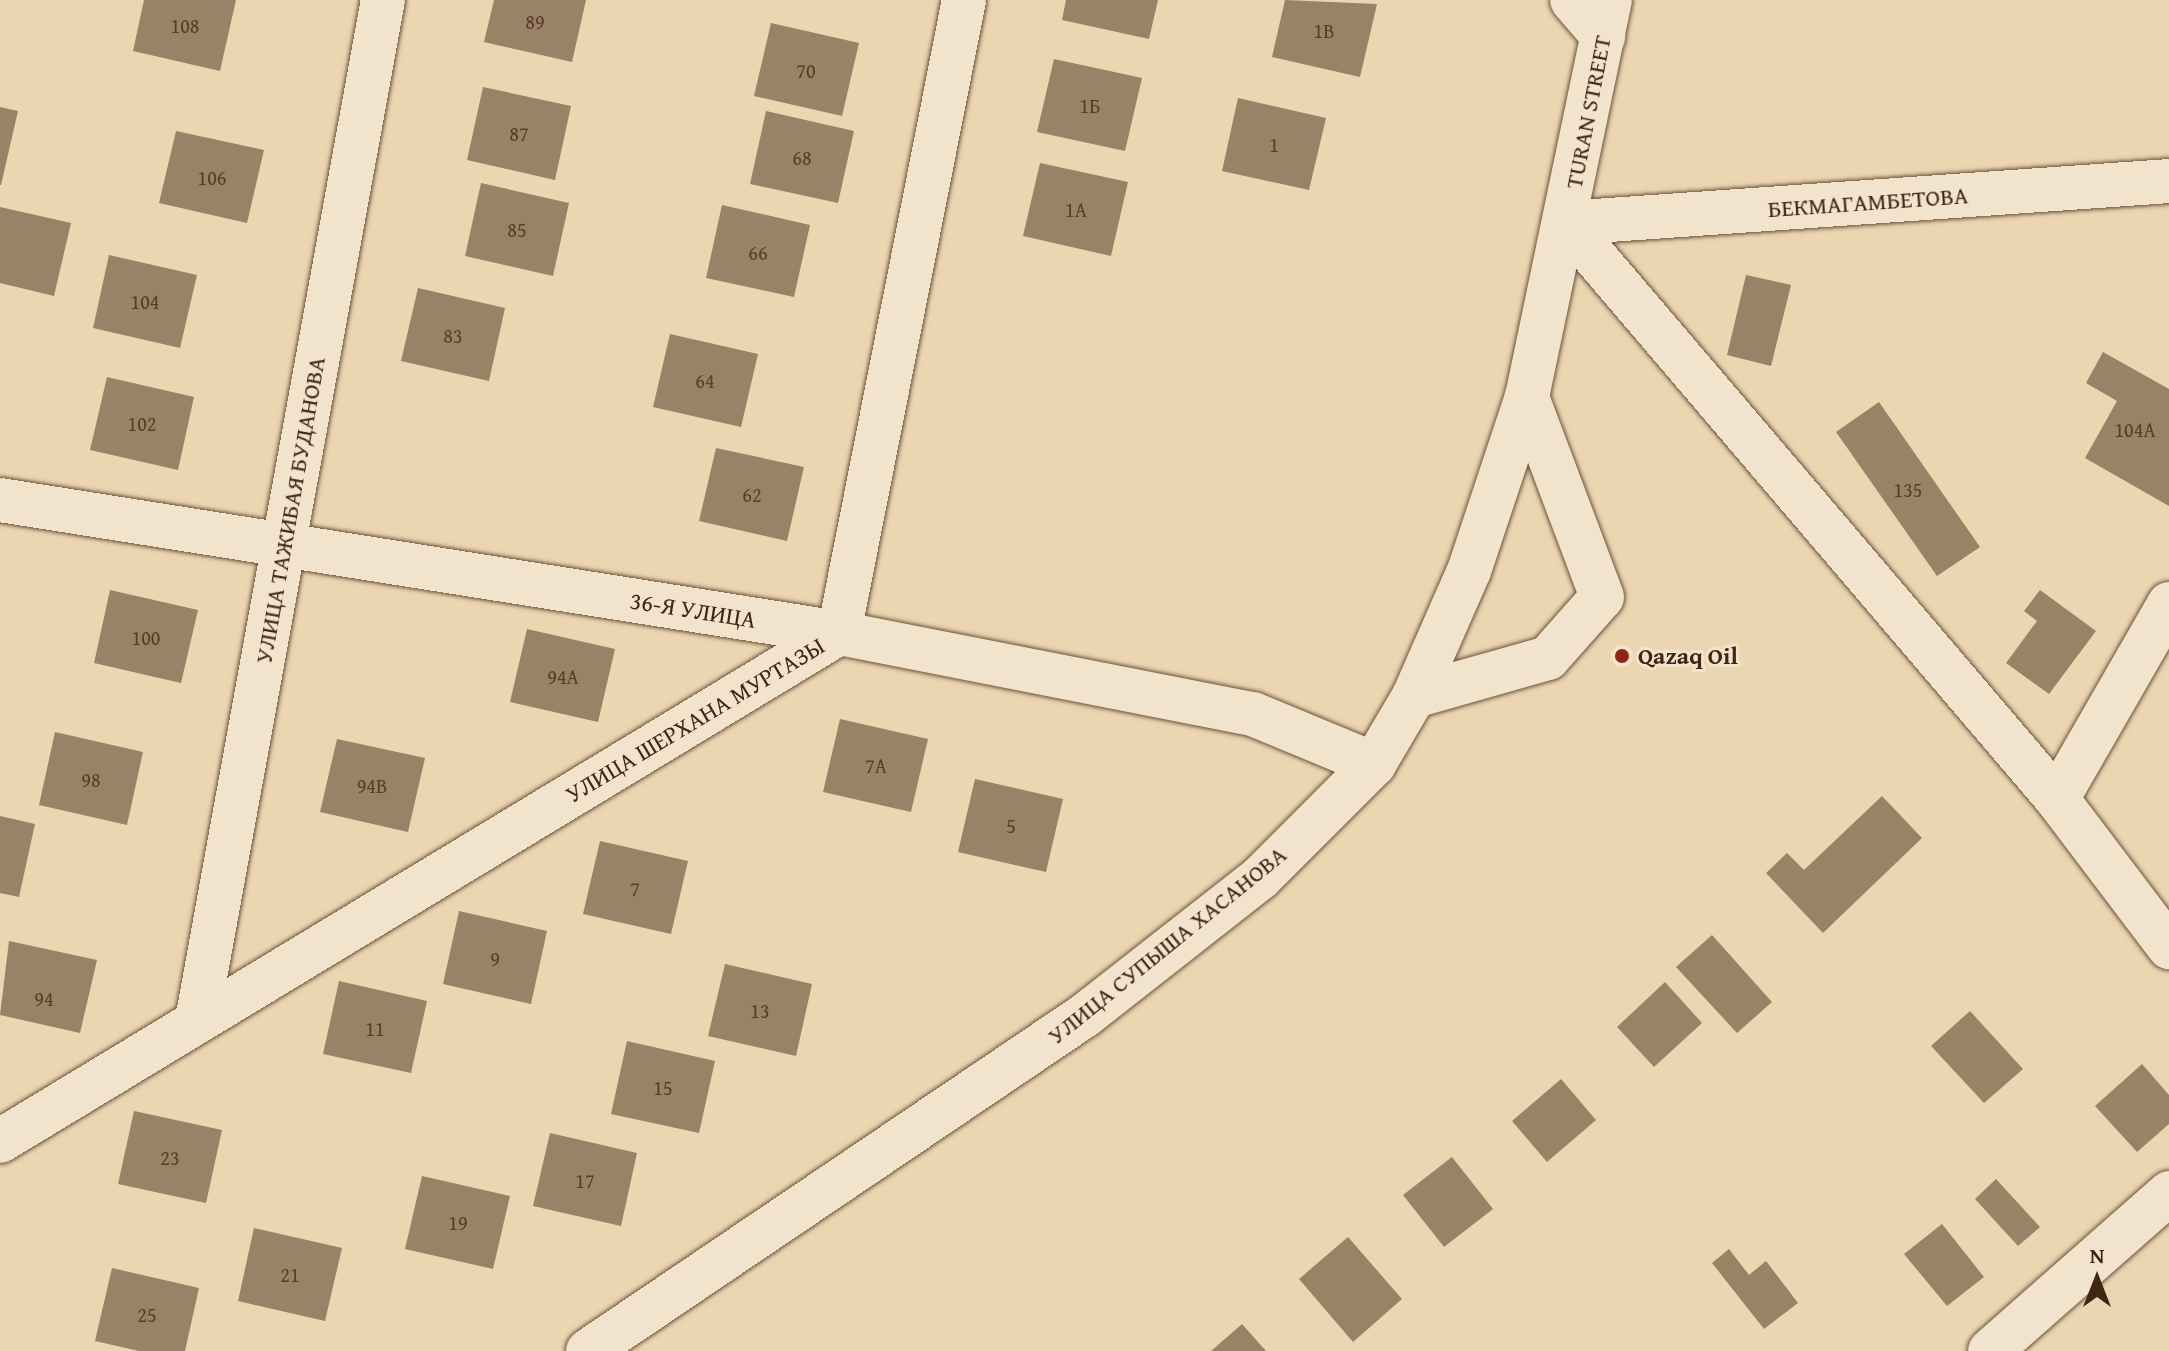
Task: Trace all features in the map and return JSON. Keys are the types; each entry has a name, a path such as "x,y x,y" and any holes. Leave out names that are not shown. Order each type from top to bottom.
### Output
{"street":[{"name":"УЛИЦА ТАЖИБАЯ БУДАНОВА","path":"197,1021 383,0"},
{"name":"УЛИЦА ШЕРХАНА МУРТАЗЫ","path":"0,1141 839,633 964,0"},
{"path":"1572,0 1607,18"},
{"name":"TURAN STREET","path":"1566,223 1607,18"},
{"name":"БЕКМАГАМБЕТОВА","path":"1566,223 2169,181"},
{"path":"1566,223 2057,799 2169,947"},
{"name":"УЛИЦА СУПЫША ХАСАНОВА","path":"588,1351 1084,1016 1260,878 1374,764 1414,696 1469,571 1527,397 1566,223"},
{"path":"1414,696 1548,658 1602,597 1527,397"},
{"name":"36-Я УЛИЦА","path":"0,500 839,633 1253,714 1374,764"},
{"path":"2057,799 2169,604"},
{"path":"1990,1351 2169,1193"}],"building":[{"path":"144,0 236,0 220,71 133,51"},
{"path":"494,0 586,0 572,62 484,42"},
{"path":"1066,0 1158,0 1149,39 1062,20"},
{"path":"1285,0 1377,4 1360,77 1272,57"},
{"path":"771,23 859,43 842,116 754,96"},
{"path":"1054,59 1142,78 1125,151 1037,132"},
{"path":"483,87 571,106 555,180 467,160"},
{"path":"1238,98 1326,118 1309,190 1222,171"},
{"path":"0,107 18,111 1,185 0,185"},
{"path":"766,111 854,131 838,203 750,184"},
{"path":"176,131 264,150 247,223 159,203"},
{"path":"1040,163 1128,182 1111,256 1023,236"},
{"path":"481,183 569,203 553,276 465,256"},
{"path":"722,205 810,225 794,297 706,278"},
{"path":"0,207 71,223 54,296 0,283"},
{"path":"109,255 197,275 180,348 93,328"},
{"path":"1746,275 1791,285 1771,366 1727,355"},
{"path":"418,288 505,308 489,381 401,361"},
{"path":"670,334 758,354 741,427 653,407"},
{"path":"2103,352 2169,389 2169,506 2085,458 2117,401 2086,383"},
{"path":"107,377 194,397 178,470 90,450"},
{"path":"1879,402 1980,547 1937,576 1836,432"},
{"path":"716,448 804,467 787,541 699,521"},
{"path":"110,590 198,610 181,683 94,663"},
{"path":"2040,590 2096,631 2049,694 2006,663 2037,621 2024,611"},
{"path":"527,629 615,649 598,722 510,702"},
{"path":"840,719 928,739 911,812 823,792"},
{"path":"55,732 143,752 127,825 39,805"},
{"path":"337,739 425,758 408,832 320,812"},
{"path":"975,779 1063,799 1046,872 958,852"},
{"path":"1882,796 1922,838 1823,933 1766,873 1787,853 1804,870"},
{"path":"0,816 35,824 19,897 0,893"},
{"path":"600,841 688,861 671,934 583,914"},
{"path":"459,911 547,931 531,1004 443,984"},
{"path":"1712,935 1772,1002 1737,1033 1676,967"},
{"path":"9,941 97,960 80,1033 0,1015"},
{"path":"725,964 812,984 796,1056 708,1036"},
{"path":"339,981 427,1001 411,1073 323,1054"},
{"path":"1665,982 1702,1023 1654,1067 1617,1027"},
{"path":"1970,1011 2023,1069 1984,1103 1931,1046"},
{"path":"627,1041 715,1061 699,1133 611,1114"},
{"path":"2142,1064 2169,1095 2169,1124 2137,1152 2095,1106"},
{"path":"1561,1079 1596,1120 1547,1162 1512,1121"},
{"path":"134,1111 222,1130 206,1203 118,1184"},
{"path":"550,1133 637,1153 621,1226 533,1206"},
{"path":"1452,1157 1493,1209 1444,1247 1403,1195"},
{"path":"422,1176 510,1196 493,1269 405,1249"},
{"path":"1996,1179 2040,1227 2018,1246 1975,1199"},
{"path":"1942,1224 1984,1277 1947,1306 1904,1254"},
{"path":"254,1228 342,1248 325,1321 238,1301"},
{"path":"1348,1237 1402,1299 1353,1342 1299,1279"},
{"path":"1729,1249 1749,1275 1766,1261 1798,1303 1764,1329 1712,1263"},
{"path":"112,1268 199,1288 185,1351 139,1351 95,1341"},
{"path":"1242,1324 1266,1351 1211,1351"}],"place":[{"name":"Qazaq Oil","path":"1622,656"}]}
